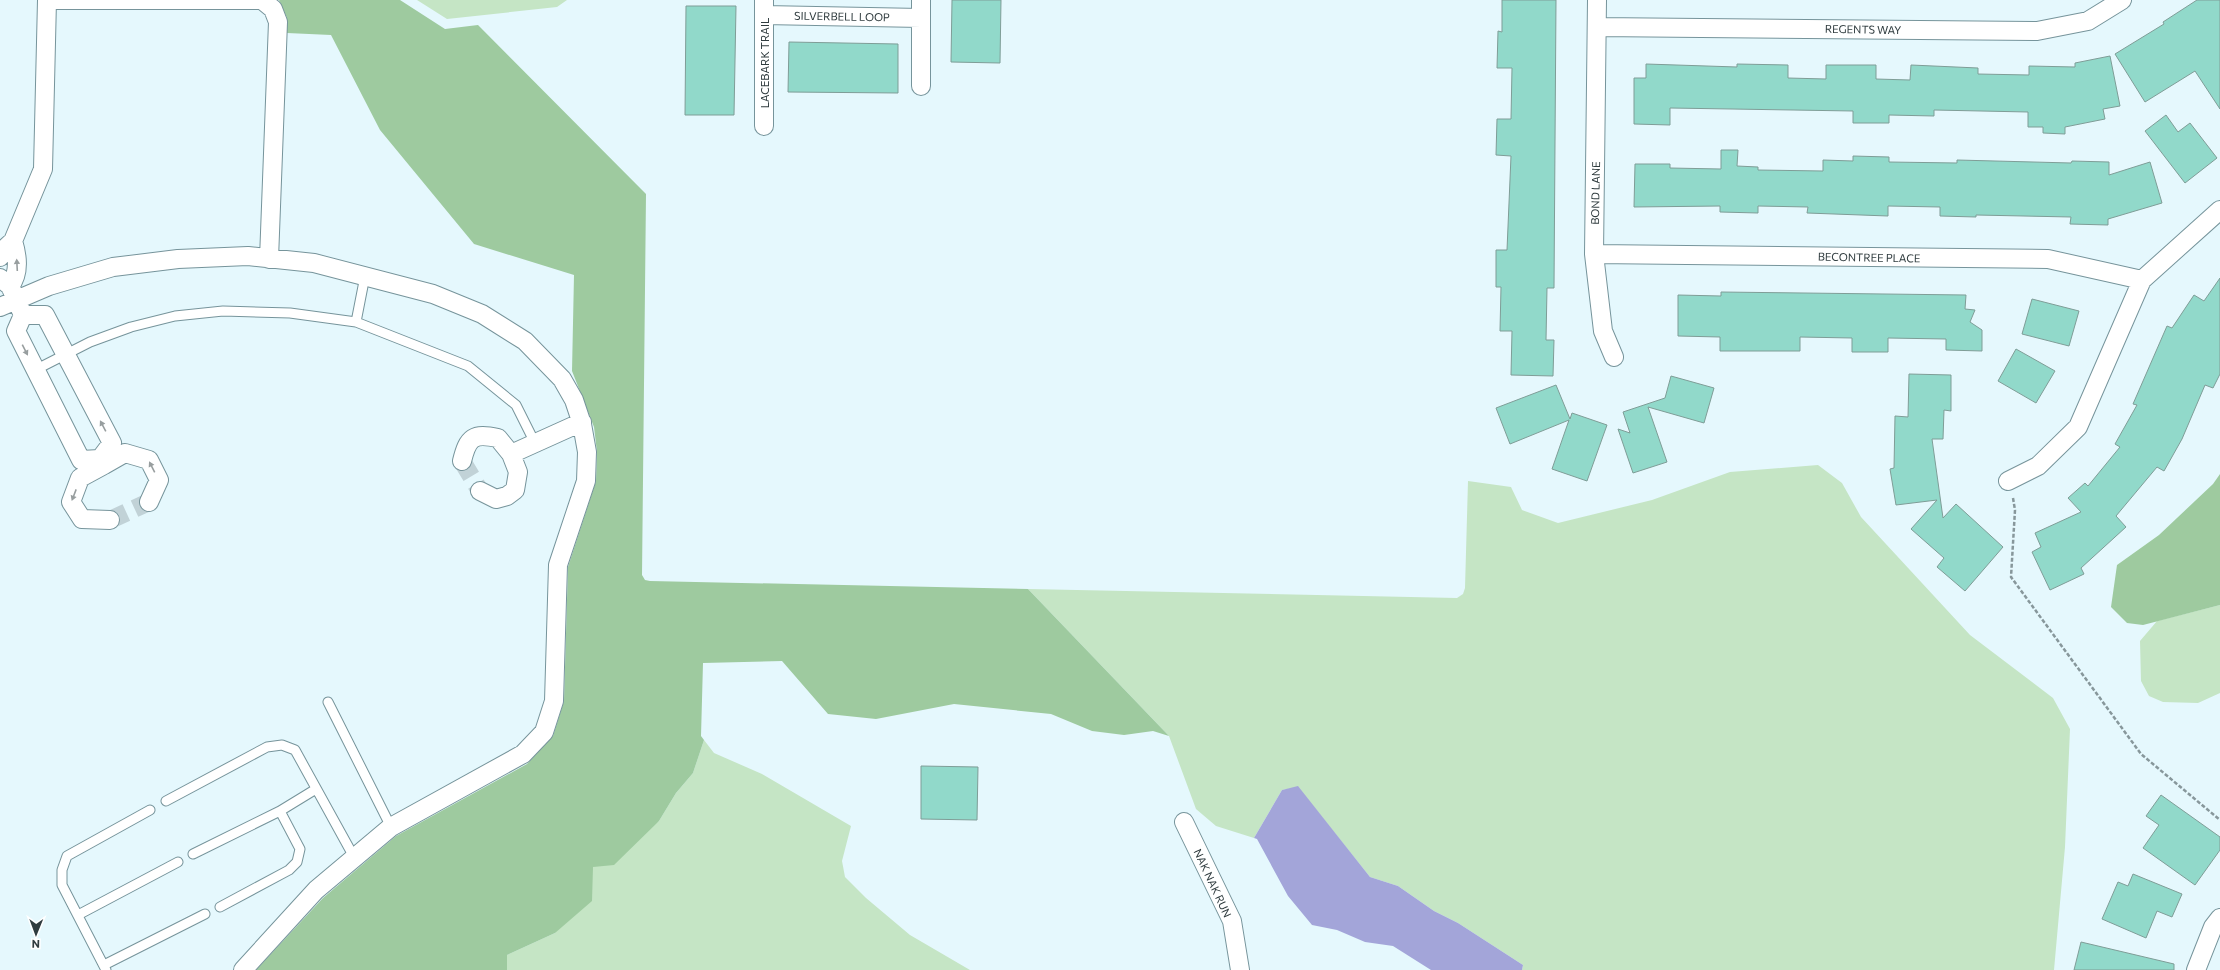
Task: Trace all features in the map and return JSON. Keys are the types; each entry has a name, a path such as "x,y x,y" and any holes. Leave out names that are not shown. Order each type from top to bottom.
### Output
{"street":[{"path":"40,0 262,0 273,9 278,22 269,259"},
{"path":"0,257 1,252 13,241 43,168 47,0"},
{"path":"1597,0 1597,27"},
{"name":"REGENTS WAY","path":"1597,27 2037,31 2088,21 2122,0"},
{"name":"SILVERBELL LOOP","path":"764,8 921,9 921,86"},
{"name":"LACEBARK TRAIL","path":"764,8 764,126"},
{"name":"BOND LANE","path":"1597,27 1594,254 1603,331 1614,357"},
{"path":"2008,481 2038,466 2078,427 2142,280 2220,210"},
{"path":"13,241 16,252 17,276 10,297 16,331 81,460 102,462"},
{"name":"BECONTREE PLACE","path":"1594,254 2048,259 2142,280"},
{"path":"10,297 113,267 178,259 248,256 314,263 432,294 482,314 525,341 562,379 574,400 582,422 587,452 586,481 558,565 554,701 544,732 523,754 391,827 316,890 244,970"},
{"path":"10,297 45,315 112,443 102,462"},
{"path":"511,454 582,422"},
{"path":"462,461 466,444 473,438 482,434 498,438 511,454 518,472 515,490 507,496 496,498 480,491"},
{"path":"110,520 82,519 70,502 80,478 102,462 125,453 149,460 159,480 149,502"},
{"name":"NAK NAK RUN","path":"1184,822 1232,921 1240,970"},
{"path":"2196,970 2213,927 2220,918"}],"lane":[{"path":"356,322 366,276"},
{"path":"35,370 90,342 130,327 176,316 223,310 290,313 356,322 468,366 516,405 535,443"},
{"path":"328,702 391,827"},
{"path":"166,801 267,747 282,745 295,750 354,857"},
{"path":"193,854 280,810 316,789"},
{"path":"150,810 67,856 62,870 62,885 105,968 205,914"},
{"path":"220,906 289,870 297,862 300,849 280,810"},
{"path":"78,915 178,862"}],"path":[{"path":"2008,481 2015,510 2011,577 2141,754 2220,820"}],"green space":[{"path":"279,0 400,0 445,29 478,25 646,194 642,575 645,580 1028,589 1169,736 1153,731 1124,735 1092,731 1051,714 954,704 876,719 828,714 782,661 703,663 701,736 704,740 693,773 676,793 659,821 614,865 593,867 592,901 555,933 507,955 507,970 256,970 323,898 396,836 527,764 553,736 564,701 568,567 596,481 597,452 594,427 572,371 574,275 474,244 380,130 331,35 287,33 287,18"},
{"path":"417,0 567,0 557,7 447,19"},
{"path":"1818,465 1842,483 1861,517 1970,635 2053,698 2070,729 2065,847 2054,970 1522,970 1523,965 1458,923 1434,911 1398,886 1370,877 1298,787 1282,790 1254,838 1216,826 1196,809 1169,736 1028,589 1457,598 1463,594 1465,588 1468,481 1511,487 1522,510 1558,523 1652,500 1730,472"},
{"path":"2220,474 2220,605 2143,625 2127,623 2111,607 2117,565 2159,535 2213,484"},
{"path":"2220,605 2220,693 2198,703 2163,702 2149,696 2141,681 2140,641 2157,621"},
{"path":"704,740 714,753 762,774 851,826 842,861 845,877 866,898 910,935 970,970 507,970 507,955 555,933 593,867 659,821 676,793 693,773"}],"water":[{"path":"1298,786 1370,877 1398,886 1434,911 1458,923 1523,965 1522,970 1431,970 1393,946 1365,942 1337,930 1312,925 1288,896 1257,839 1254,838 1282,790"}],"building":[{"path":"952,0 1001,0 1000,63 951,62"},
{"path":"1502,0 1556,0 1554,288 1547,288 1546,340 1554,340 1553,376 1511,375 1512,331 1500,331 1501,287 1496,287 1496,250 1507,250 1511,156 1496,155 1497,119 1511,119 1512,68 1497,68 1498,31 1502,32"},
{"path":"2197,0 2220,0 2220,109 2195,71 2145,102 2115,54 2164,24 2163,22"},
{"path":"686,6 736,6 734,115 685,115"},
{"path":"789,42 898,44 898,93 788,92"},
{"path":"2110,56 2120,106 2103,109 2105,119 2065,127 2065,134 2043,133 2043,127 2028,127 2028,112 1934,110 1934,116 1889,115 1889,123 1853,123 1853,111 1670,108 1670,125 1634,124 1634,78 1646,78 1646,64 1737,67 1737,64 1788,65 1788,78 1826,79 1826,65 1876,65 1876,79 1910,80 1911,65 1978,68 1978,74 2029,75 2029,66 2075,67 2075,63"},
{"path":"2166,115 2178,132 2190,123 2217,158 2185,183 2145,131"},
{"path":"1721,150 1738,150 1737,166 1758,167 1758,170 1823,171 1823,160 1853,161 1853,156 1889,157 1889,162 1957,163 1957,160 2071,163 2072,161 2109,162 2109,175 2150,162 2162,203 2108,219 2108,225 2070,224 2071,217 1976,215 1976,217 1940,216 1940,207 1888,206 1888,216 1807,213 1808,207 1758,206 1758,213 1720,212 1720,206 1634,207 1635,164 1670,164 1670,168 1721,169"},
{"path":"2220,278 2220,374 2213,388 2205,385 2182,439 2164,471 2157,467 2116,516 2126,527 2081,568 2084,574 2050,590 2032,552 2041,547 2035,533 2081,512 2068,498 2085,483 2088,486 2120,447 2115,444 2137,405 2133,404 2167,326 2172,328 2194,295 2204,301"},
{"path":"1721,292 1966,295 1965,309 1975,310 1970,322 1982,330 1982,351 1946,350 1946,339 1888,338 1888,352 1852,352 1852,338 1800,337 1800,351 1720,351 1720,337 1678,336 1678,295 1721,296"},
{"path":"2032,299 2079,311 2069,346 2022,334"},
{"path":"2016,349 2055,371 2036,403 1998,381"},
{"path":"1909,374 1951,375 1951,411 1944,410 1943,439 1932,439 1943,518 1956,504 2003,547 1965,591 1937,567 1944,558 1911,529 1937,500 1896,505 1890,469 1894,468 1895,416 1908,417"},
{"path":"1671,376 1714,388 1704,423 1648,407 1667,462 1633,473 1618,429 1630,433 1623,412 1665,398"},
{"path":"1556,385 1570,419 1572,413 1607,425 1587,481 1552,469 1569,420 1510,444 1496,408"},
{"path":"921,766 978,767 977,820 921,819"},
{"path":"2161,795 2220,837 2220,850 2195,885 2143,848 2159,825 2146,816"},
{"path":"2133,874 2182,894 2172,917 2157,911 2146,938 2102,919 2118,882 2128,886"},
{"path":"2081,942 2174,964 2174,970 2074,970"}],"tunnel":[{"path":"462,461 480,491"},
{"path":"110,520 149,502"}]}
